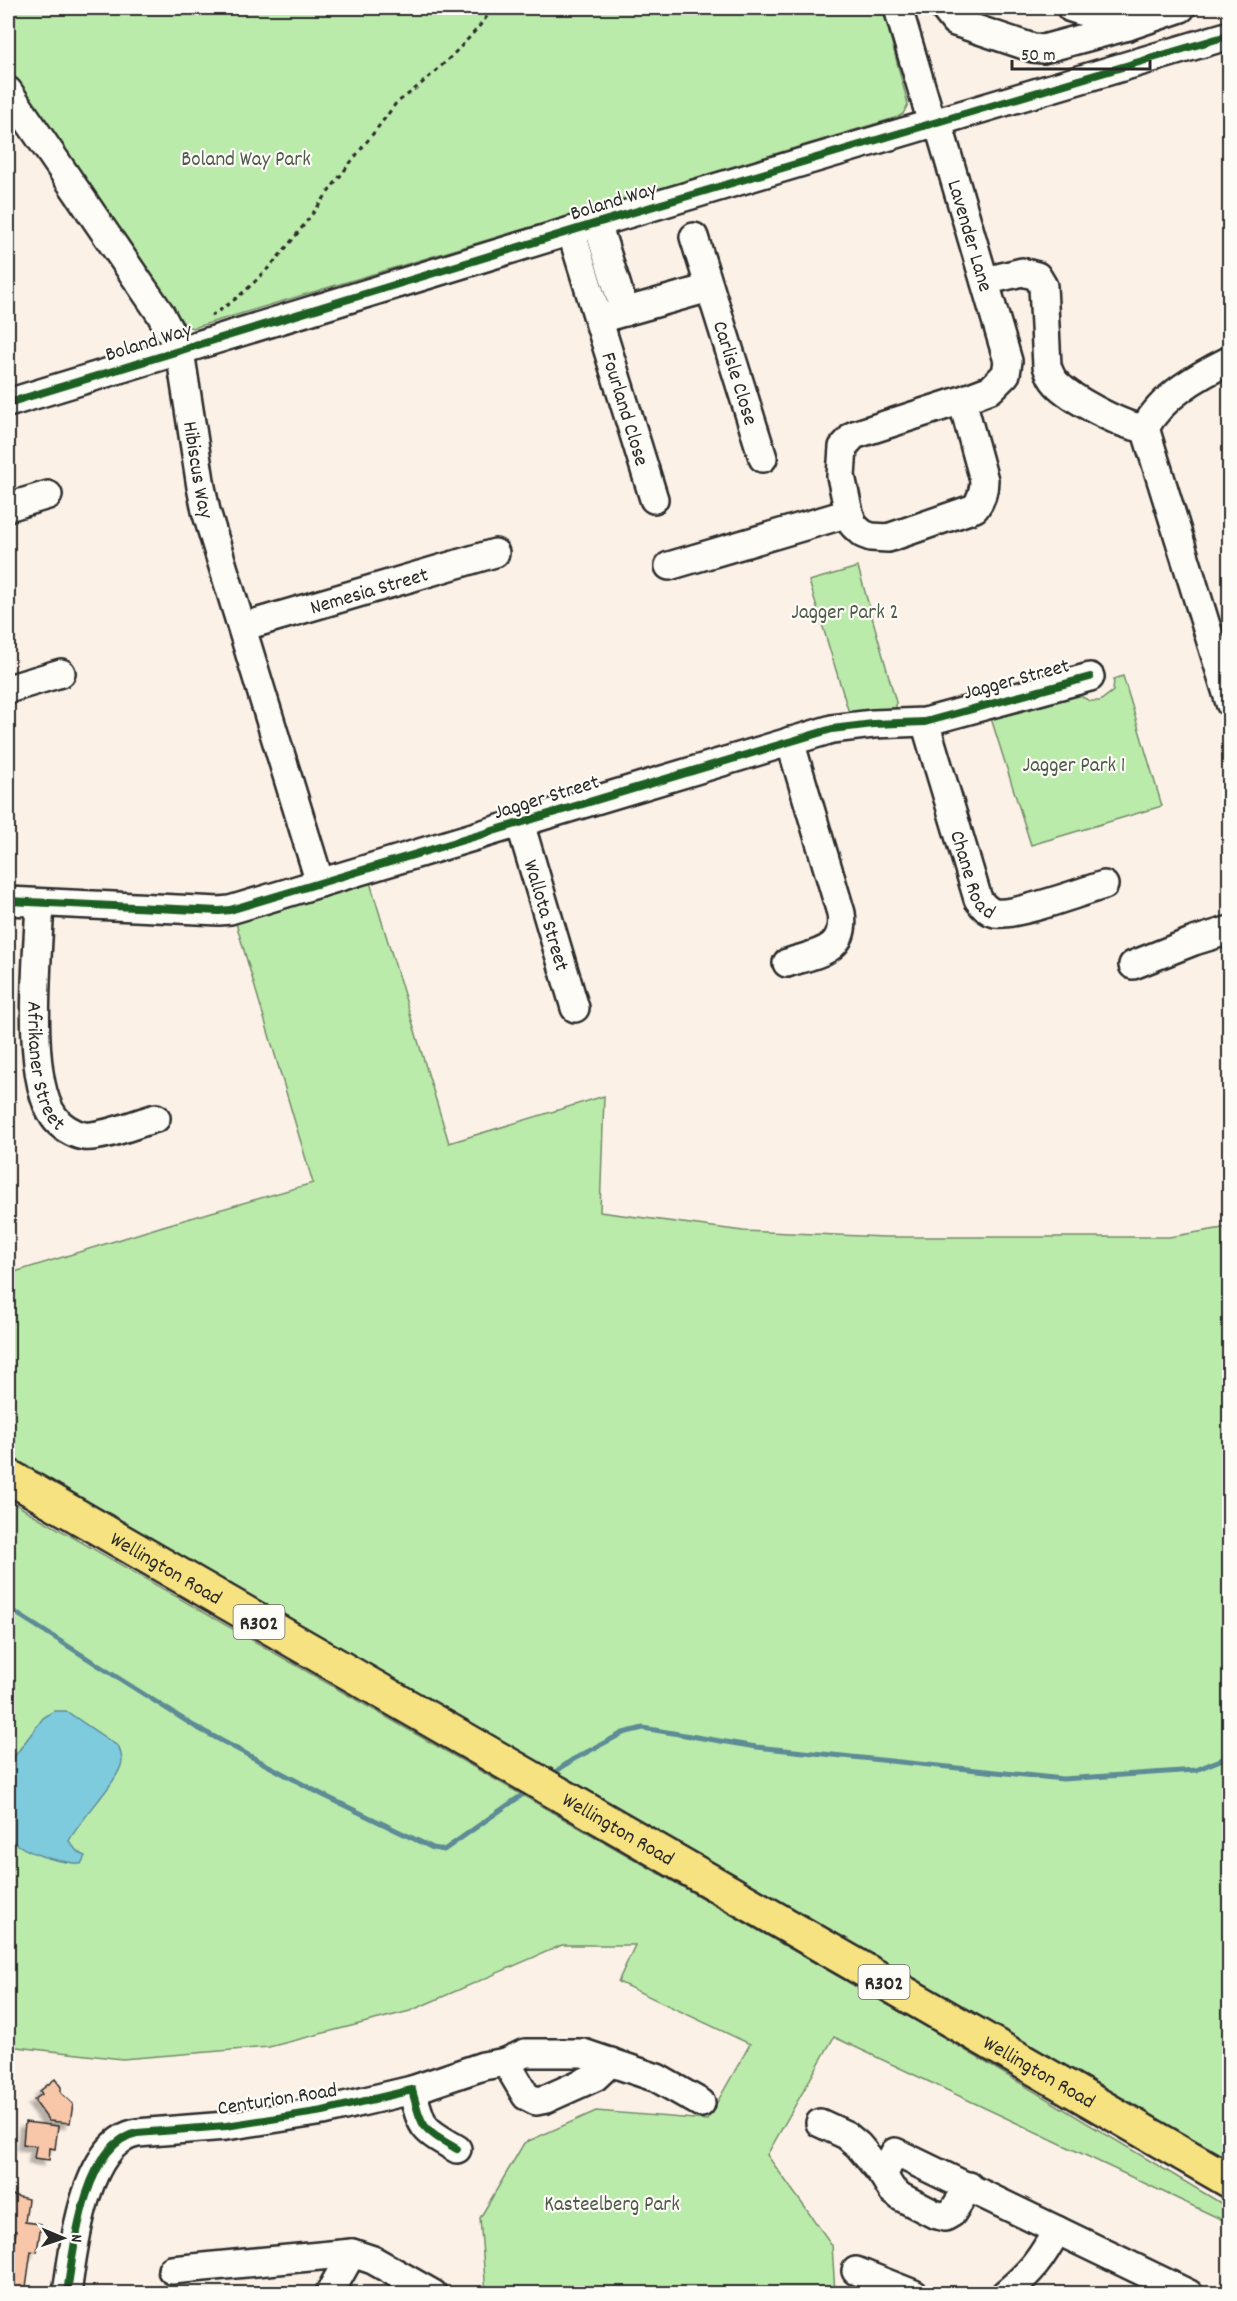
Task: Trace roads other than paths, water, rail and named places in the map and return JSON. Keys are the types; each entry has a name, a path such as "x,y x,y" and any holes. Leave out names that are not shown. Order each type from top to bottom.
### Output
{"main road":[{"name":"Wellington Road","path":"8,1476 1230,2181"}],"street":[{"name":"Lavender Lane","path":"898,8 932,123 941,133 1006,350 1007,368 1002,380 991,389 962,400"},
{"path":"944,8 955,22 1038,48 1049,49 1181,8"},
{"path":"1071,8 1128,26"},
{"path":"1128,26 1139,62"},
{"name":"Boland Way","path":"8,403 571,231 1230,35"},
{"name":"Hibiscus Way","path":"8,91 160,314 180,351 201,487 320,883"},
{"path":"597,224 625,312"},
{"name":"Fourland Close","path":"571,231 654,499"},
{"name":"Carlisle Close","path":"694,237 763,458"},
{"path":"985,281 1022,272 1036,276 1043,285 1047,366 1056,382 1118,422 1144,428"},
{"path":"599,319 709,288"},
{"path":"1144,428 1159,406 1187,385 1230,360"},
{"path":"962,400 984,480 980,502 975,508 888,538 862,534 854,526 849,513 840,465 841,455 847,441 854,435 962,400"},
{"path":"1144,428 1230,703"},
{"path":"8,507 48,495"},
{"path":"669,566 849,513"},
{"name":"Nemesia Street","path":"242,627 495,553"},
{"path":"8,689 61,673"},
{"name":"Jagger Street","path":"8,901 219,911 242,907 832,729 873,724 925,722 1090,677"},
{"name":"Chane Road","path":"925,722 974,887 982,905 994,912 1017,911 1104,885"},
{"path":"787,963 825,950 840,939 843,930 841,913 789,741"},
{"name":"Wallota Street","path":"520,823 575,1008"},
{"name":"Afrikaner Street","path":"40,903 36,1038 43,1087 54,1117 67,1130 84,1136 97,1135 156,1118"},
{"path":"1132,965 1230,930"},
{"name":"Centurion Road","path":"66,2294 77,2223 90,2182 116,2142 131,2134 226,2126 322,2111 412,2090 533,2052 583,2053 657,2078 701,2103"},
{"path":"506,2062 526,2096 536,2101 546,2100 595,2077 610,2062"},
{"path":"412,2090 424,2126 430,2133 457,2149"},
{"path":"820,2123 846,2135 858,2145 883,2175 892,2190 934,2214 945,2217 952,2213 969,2186"},
{"path":"883,2175 895,2152 1058,2230 1148,2284 1189,2294"},
{"path":"1005,2294 1031,2272 1058,2230"},
{"path":"329,2294 352,2253"},
{"path":"172,2270 352,2253 373,2260 433,2294"},
{"path":"856,2271 914,2294"}],"water":[{"path":"54,1711 66,1711 119,1747 122,1758 115,1778 69,1841 85,1856 81,1864 42,1856 24,1849 8,1838 8,1765 43,1718"}],"waterway":[{"path":"8,1608 194,1726 323,1795 433,1848 444,1850 522,1795"},
{"path":"554,1773 572,1760 623,1733 643,1728 756,1747 1063,1779 1196,1770 1230,1756"}],"park label":[{"name":"Boland Way Park","path":"246,158"},
{"name":"Jagger Park 2","path":"845,611"},
{"name":"Jagger Park 1","path":"1074,764"},
{"name":"Kasteelberg Park","path":"612,2203"}]}
